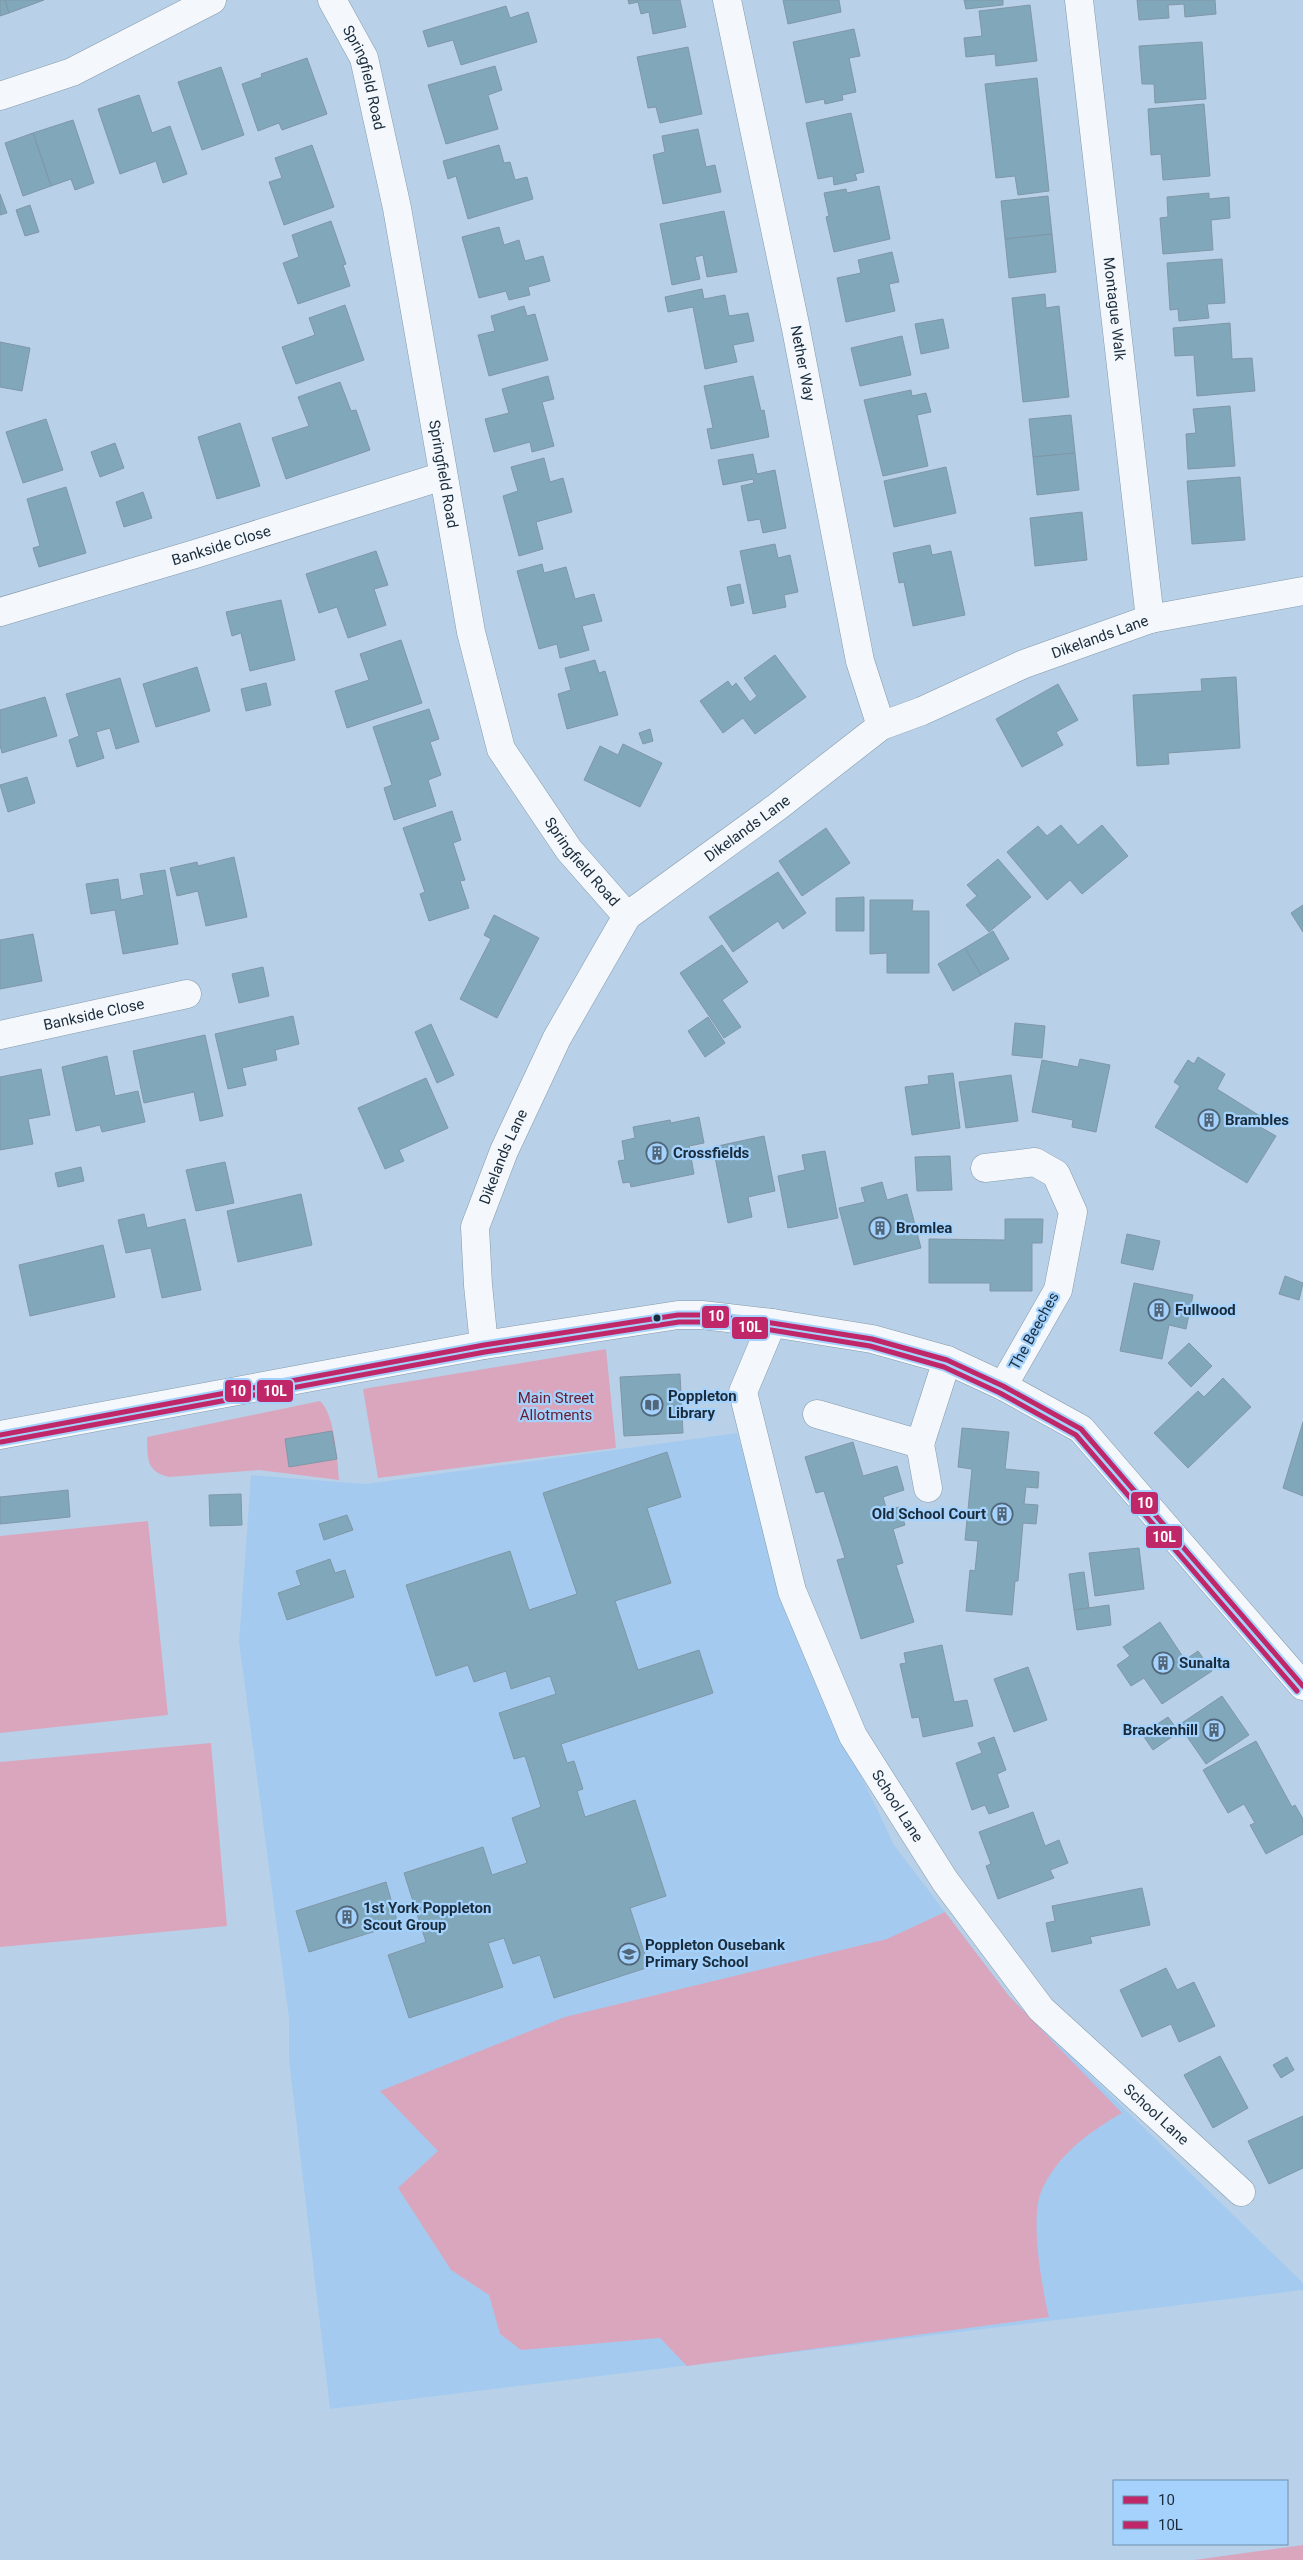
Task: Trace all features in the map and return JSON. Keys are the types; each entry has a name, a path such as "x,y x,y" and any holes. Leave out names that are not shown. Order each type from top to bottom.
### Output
{"street":[{"path":"0,96 72,72 212,0"},
{"name":"Springfield Road","path":"332,0 364,58 397,208 471,632 501,749 569,850 627,916"},
{"name":"Nether Way","path":"727,0 796,329 860,661 881,726"},
{"name":"Montague Walk","path":"1080,0 1150,620"},
{"name":"Bankside Close","path":"0,612 195,554 443,476"},
{"name":"Dikelands Lane","path":"484,1345 475,1227 504,1152 557,1038 627,916 777,807 881,726 922,711 1024,664 1150,620 1303,591"},
{"name":"Bankside Close","path":"0,1035 187,994"},
{"name":"The Beeches","path":"985,1168 1035,1162 1056,1174 1073,1212 1058,1290 1003,1386"},
{"path":"0,1435 484,1345 678,1315 772,1323 872,1339 947,1360 1003,1386 1081,1429 1303,1686"},
{"name":"School Lane","path":"772,1323 743,1392 792,1591 853,1736 946,1880 1041,2009 1241,2192"},
{"path":"928,1488 920,1444 947,1360"},
{"path":"817,1414 920,1444"}],"shaded area":[{"name":"Poppleton Ousebank Primary School","path":"737,1433 800,1646 894,1845 1009,1996 1303,2283 1303,2290 330,2409 289,2060 289,2018 239,1642 251,1475 365,1484"}],"green space":[{"name":"Main Street Allotments","path":"606,1349 616,1448 378,1478 363,1389"},
{"path":"320,1401 329,1416 332,1426 339,1480 259,1470 169,1477 156,1471 149,1463 147,1437"},
{"path":"148,1521 168,1715 0,1733 0,1536"},
{"path":"211,1743 227,1926 0,1947 0,1762"},
{"path":"945,1912 1009,1996 1122,2113 1098,2128 1075,2146 1056,2167 1041,2192 1037,2219 1038,2254 1049,2317 687,2366 660,2338 521,2350 500,2334 489,2295 451,2270 398,2188 438,2151 380,2091 565,2017 887,1939"},
{"path":"1303,2545 1303,2560 1194,2560"}],"building":[{"path":"0,0 5,0 9,13 0,16"},
{"path":"5,0 44,0 9,13"},
{"path":"628,0 680,0 686,27 653,34 649,12 641,14 638,2 629,4"},
{"path":"783,0 839,0 841,12 788,24"},
{"path":"964,0 1003,0 1003,5 966,9"},
{"path":"1137,0 1215,0 1216,14 1185,17 1184,4 1168,5 1169,18 1139,20"},
{"path":"1030,5 1037,61 996,66 995,54 966,57 964,38 982,36 979,11"},
{"path":"506,6 510,18 528,12 537,42 461,65 453,40 428,47 423,31"},
{"path":"854,29 860,56 849,58 856,92 842,95 843,100 825,104 824,99 806,103 793,42"},
{"path":"1202,42 1206,99 1155,103 1154,84 1142,84 1139,46"},
{"path":"688,47 702,114 660,123 656,107 648,108 637,57"},
{"path":"307,58 327,114 282,130 279,123 258,131 242,84 262,77 261,74"},
{"path":"495,66 502,90 488,95 498,129 446,144 428,85"},
{"path":"221,67 244,135 202,150 178,82"},
{"path":"1037,78 1049,191 1018,195 1015,176 996,178 985,84"},
{"path":"139,95 152,133 170,126 187,174 163,183 156,161 120,174 98,109"},
{"path":"1204,104 1210,176 1163,180 1161,154 1151,155 1148,109"},
{"path":"851,113 864,172 855,174 857,180 834,185 833,176 818,179 806,123"},
{"path":"73,120 94,183 75,190 71,179 51,186 33,133"},
{"path":"698,129 706,167 715,165 721,192 663,204 653,155 665,152 662,136"},
{"path":"33,133 51,186 23,196 5,143"},
{"path":"312,145 334,207 284,225 269,182 282,178 275,158"},
{"path":"499,145 504,163 510,162 515,180 527,177 533,199 468,219 456,176 448,179 443,161"},
{"path":"879,186 890,239 834,252 826,217 829,216 824,193 846,189 847,193"},
{"path":"1209,193 1209,199 1229,197 1230,218 1211,220 1213,250 1163,254 1160,218 1168,217 1167,197"},
{"path":"0,194 7,213 0,215"},
{"path":"1048,196 1052,234 1005,239 1001,201"},
{"path":"30,205 39,232 25,236 16,210"},
{"path":"724,211 737,272 707,277 703,255 695,257 700,279 672,285 660,224"},
{"path":"331,221 346,264 343,265 350,286 298,304 283,263 299,257 292,235"},
{"path":"499,227 504,245 519,240 525,261 543,256 550,281 528,287 530,295 509,300 506,291 479,298 462,237"},
{"path":"1052,234 1056,272 1009,278 1005,239"},
{"path":"892,252 899,282 889,284 895,311 846,322 837,278 861,273 858,260"},
{"path":"1222,259 1225,303 1207,304 1209,318 1179,321 1178,309 1170,310 1167,263"},
{"path":"702,289 704,299 725,295 729,316 748,313 754,341 733,345 737,362 705,369 693,307 668,312 665,297"},
{"path":"1045,294 1046,308 1059,306 1069,397 1023,402 1012,298"},
{"path":"345,305 364,360 296,384 282,347 315,335 309,318"},
{"path":"524,306 527,316 535,314 548,360 489,376 478,335 495,331 491,316"},
{"path":"943,319 949,348 921,354 915,324"},
{"path":"1230,323 1232,359 1252,358 1255,391 1197,396 1194,355 1175,356 1173,328"},
{"path":"902,336 911,375 860,386 851,348"},
{"path":"0,342 30,348 22,391 0,387"},
{"path":"548,376 554,399 542,402 554,446 532,452 530,442 494,452 485,419 509,413 502,389"},
{"path":"753,376 761,411 764,410 769,437 711,449 707,429 713,428 704,386"},
{"path":"340,382 351,411 356,410 370,450 286,479 272,438 309,426 298,397"},
{"path":"911,390 912,396 926,393 931,412 917,415 928,466 883,476 864,400"},
{"path":"1230,406 1235,466 1188,469 1186,434 1196,433 1193,409"},
{"path":"1071,415 1075,453 1033,457 1029,419"},
{"path":"46,419 63,470 23,483 6,432"},
{"path":"240,423 260,486 217,499 198,437"},
{"path":"115,443 124,468 100,477 91,452"},
{"path":"1075,453 1079,490 1037,495 1033,457"},
{"path":"753,454 757,474 775,470 786,528 763,533 760,519 748,521 741,486 754,483 753,479 723,485 718,460"},
{"path":"544,458 550,482 563,478 572,512 536,522 543,549 519,556 503,496 518,491 511,467"},
{"path":"946,467 956,513 894,527 884,481"},
{"path":"1240,477 1245,540 1192,544 1187,481"},
{"path":"66,487 86,553 39,567 33,548 40,546 27,499"},
{"path":"143,492 152,518 124,527 116,502"},
{"path":"1082,512 1087,560 1035,566 1030,518"},
{"path":"775,544 778,558 790,555 798,592 784,595 786,607 753,614 740,551"},
{"path":"930,545 932,555 951,551 965,615 913,626 904,582 899,583 893,553"},
{"path":"376,551 388,585 374,589 386,625 348,638 337,607 319,613 306,574"},
{"path":"542,564 544,573 566,567 575,599 594,594 602,621 582,626 589,650 560,658 557,644 539,649 517,571"},
{"path":"740,584 744,603 731,606 727,587"},
{"path":"281,600 295,660 250,671 241,633 232,636 226,612"},
{"path":"401,640 422,703 347,728 335,691 369,680 360,654"},
{"path":"775,655 806,697 755,734 743,718 723,733 700,701 728,681 732,687 736,683 750,702 757,696 744,678"},
{"path":"595,660 599,673 605,671 618,715 567,729 558,694 571,690 565,668"},
{"path":"197,667 210,711 156,727 143,684"},
{"path":"1236,677 1240,748 1168,753 1169,764 1137,766 1133,695 1202,691 1201,679"},
{"path":"120,678 139,742 116,749 110,728 96,732 104,758 77,767 69,740 79,736 66,694"},
{"path":"266,683 271,705 246,711 241,689"},
{"path":"1058,684 1078,720 1056,732 1063,745 1022,767 996,719"},
{"path":"45,697 57,736 2,753 0,745 0,710"},
{"path":"429,709 439,739 430,742 441,775 428,780 436,806 394,820 384,788 392,785 373,727"},
{"path":"650,729 653,741 643,744 639,733"},
{"path":"623,744 662,763 640,807 584,780 600,746 618,755"},
{"path":"27,777 35,803 8,812 0,785"},
{"path":"452,811 461,840 453,843 465,880 460,881 469,908 429,921 420,894 425,892 403,828"},
{"path":"1061,825 1078,845 1102,825 1128,856 1082,894 1070,880 1047,900 1007,852 1038,826 1047,836"},
{"path":"826,828 850,863 802,896 779,861"},
{"path":"234,857 247,917 206,926 198,891 177,896 170,868 197,862 198,866"},
{"path":"998,859 1031,897 989,932 966,905 977,896 967,885"},
{"path":"165,870 178,944 123,954 115,910 91,914 86,884 118,879 121,900 144,895 140,874"},
{"path":"778,872 806,913 783,929 778,921 733,952 709,917"},
{"path":"864,897 864,931 836,931 836,898"},
{"path":"870,900 913,900 912,911 929,911 929,973 887,973 887,953 870,954"},
{"path":"1303,905 1303,932 1291,913"},
{"path":"494,915 539,938 497,1018 460,999 491,939 484,935"},
{"path":"993,931 1009,959 981,975 965,948"},
{"path":"33,934 42,981 0,989 0,940"},
{"path":"722,945 748,982 722,1000 741,1027 724,1038 680,973"},
{"path":"965,948 981,975 953,991 938,964"},
{"path":"263,967 269,996 239,1003 232,974"},
{"path":"293,1016 299,1044 275,1050 277,1060 242,1068 246,1085 228,1089 215,1034"},
{"path":"708,1017 725,1043 705,1057 688,1031"},
{"path":"1015,1023 1045,1026 1042,1058 1012,1055"},
{"path":"431,1024 454,1075 437,1083 415,1032"},
{"path":"205,1035 223,1116 200,1121 194,1092 144,1103 133,1051"},
{"path":"107,1056 115,1096 138,1091 145,1122 102,1132 100,1125 76,1131 62,1067"},
{"name":"Brambles","path":"1198,1057 1225,1074 1217,1089 1260,1116 1255,1124 1276,1136 1247,1183 1155,1127 1180,1086 1174,1082 1188,1060 1194,1064"},
{"path":"1080,1059 1110,1065 1096,1132 1072,1127 1073,1120 1032,1112 1042,1060 1078,1067"},
{"path":"41,1069 50,1115 28,1119 33,1144 0,1150 0,1077"},
{"path":"953,1073 960,1128 912,1135 905,1087 929,1084 928,1076"},
{"path":"1011,1075 1018,1121 966,1128 959,1082"},
{"path":"426,1078 448,1128 399,1150 404,1161 385,1169 358,1108"},
{"name":"Crossfields","path":"699,1117 704,1143 689,1146 694,1174 631,1187 630,1182 623,1183 618,1161 625,1160 622,1141 635,1138 633,1127 670,1120 671,1123"},
{"path":"764,1136 775,1191 748,1197 752,1217 728,1223 713,1147"},
{"path":"825,1151 838,1218 788,1228 778,1176 805,1170 802,1155"},
{"path":"950,1156 952,1190 917,1191 915,1157"},
{"path":"225,1162 234,1203 196,1211 186,1170"},
{"path":"81,1167 84,1181 58,1187 55,1173"},
{"name":"Bromlea","path":"882,1182 887,1200 907,1194 921,1248 854,1265 839,1208 865,1202 861,1188"},
{"path":"301,1194 312,1245 238,1262 227,1211"},
{"path":"144,1214 147,1228 185,1219 201,1290 162,1298 151,1248 126,1253 118,1220"},
{"path":"1005,1219 1043,1219 1042,1243 1032,1243 1032,1291 990,1291 990,1283 929,1283 929,1239 1005,1240"},
{"path":"1127,1234 1160,1241 1153,1270 1121,1263"},
{"path":"103,1245 115,1297 30,1316 19,1265"},
{"path":"1285,1276 1303,1283 1299,1300 1279,1294"},
{"name":"Fullwood","path":"1134,1283 1193,1295 1186,1329 1169,1325 1162,1359 1120,1351"},
{"path":"1189,1343 1212,1366 1191,1387 1168,1363"},
{"name":"Poppleton Library","path":"680,1374 683,1433 624,1436 620,1377"},
{"path":"1223,1378 1251,1407 1188,1468 1154,1433 1198,1391 1204,1397"},
{"path":"1303,1422 1303,1496 1283,1488"},
{"name":"Old School Court","path":"962,1428 1009,1432 1005,1469 1039,1472 1038,1488 1026,1487 1024,1504 1038,1505 1036,1524 1023,1523 1018,1581 1015,1581 1012,1615 966,1611 970,1570 975,1571 978,1541 965,1540 972,1469 958,1467"},
{"path":"332,1431 337,1459 289,1467 285,1439"},
{"path":"853,1442 863,1476 897,1466 904,1490 883,1497 887,1511 899,1507 905,1525 893,1529 903,1563 896,1565 914,1622 861,1639 837,1560 845,1558 824,1491 816,1493 805,1457"},
{"path":"667,1452 681,1497 647,1508 671,1583 615,1601 638,1670 699,1650 713,1693 561,1744 567,1763 574,1761 583,1789 577,1791 585,1817 635,1800 666,1896 630,1908 649,1967 554,1998 540,1955 513,1964 504,1938 488,1943 503,1987 409,2018 388,1955 426,1942 404,1873 483,1847 492,1875 527,1863 512,1818 541,1807 525,1756 514,1759 499,1713 556,1694 550,1676 511,1689 506,1671 474,1682 468,1665 436,1676 406,1585 510,1551 529,1610 577,1594 543,1493"},
{"path":"68,1490 70,1517 0,1524 0,1497"},
{"path":"241,1494 242,1525 210,1526 209,1495"},
{"path":"347,1515 353,1530 324,1540 319,1524"},
{"path":"1139,1548 1144,1589 1095,1596 1089,1553"},
{"path":"330,1559 335,1573 345,1570 354,1597 287,1620 278,1593 301,1585 296,1571"},
{"path":"1084,1572 1089,1608 1074,1610 1069,1574"},
{"path":"1109,1605 1111,1625 1077,1630 1074,1610"},
{"name":"Sunalta","path":"1160,1622 1185,1660 1198,1651 1212,1671 1162,1704 1144,1678 1131,1686 1117,1665 1130,1656 1123,1647"},
{"path":"942,1645 954,1702 967,1700 973,1726 923,1737 919,1717 912,1718 900,1664 906,1663 904,1653"},
{"path":"1028,1667 1047,1720 1014,1732 994,1679"},
{"name":"Brackenhill","path":"1222,1696 1249,1735 1206,1764 1179,1725"},
{"path":"1168,1717 1179,1732 1153,1750 1142,1734"},
{"path":"994,1737 1006,1770 997,1774 1009,1807 989,1814 985,1805 972,1810 956,1763 982,1753 978,1743"},
{"path":"1256,1741 1292,1807 1295,1805 1303,1819 1303,1834 1266,1854 1250,1825 1255,1823 1244,1804 1228,1813 1203,1770"},
{"path":"1033,1812 1045,1846 1059,1840 1068,1863 1050,1870 1054,1878 998,1899 986,1866 991,1864 979,1832"},
{"name":"1st York Poppleton Scout Group","path":"386,1882 398,1924 309,1952 296,1911"},
{"path":"1142,1888 1150,1925 1090,1937 1092,1943 1052,1952 1046,1923 1055,1921 1052,1906"},
{"path":"1166,1968 1177,1990 1194,1982 1215,2026 1179,2042 1171,2024 1142,2037 1120,1990"},
{"path":"1220,2056 1248,2108 1213,2128 1184,2075"},
{"path":"1287,2057 1294,2070 1281,2078 1273,2065"},
{"path":"1303,2116 1303,2168 1269,2184 1248,2141"}],"transit line":[{"name":"10","path":"0,1435 484,1345 678,1315 702,1315 772,1323 872,1339 947,1360 1003,1386 1081,1429 1303,1686"},
{"name":"10L","path":"1,1442 485,1352 679,1322 702,1322 771,1330 870,1346 944,1367 1000,1393 1076,1435 1297,1691"}],"place":[{"name":"Brambles","path":"1209,1120"},
{"name":"Crossfields","path":"657,1153"},
{"name":"Bromlea","path":"880,1228"},
{"name":"Fullwood","path":"1159,1310"},
{"name":"Poppleton Library","path":"652,1405"},
{"name":"Old School Court","path":"1002,1514"},
{"name":"Sunalta","path":"1163,1663"},
{"name":"Brackenhill","path":"1214,1730"},
{"name":"1st York Poppleton Scout Group","path":"347,1917"},
{"name":"Poppleton Ousebank Primary School","path":"629,1954"}]}
